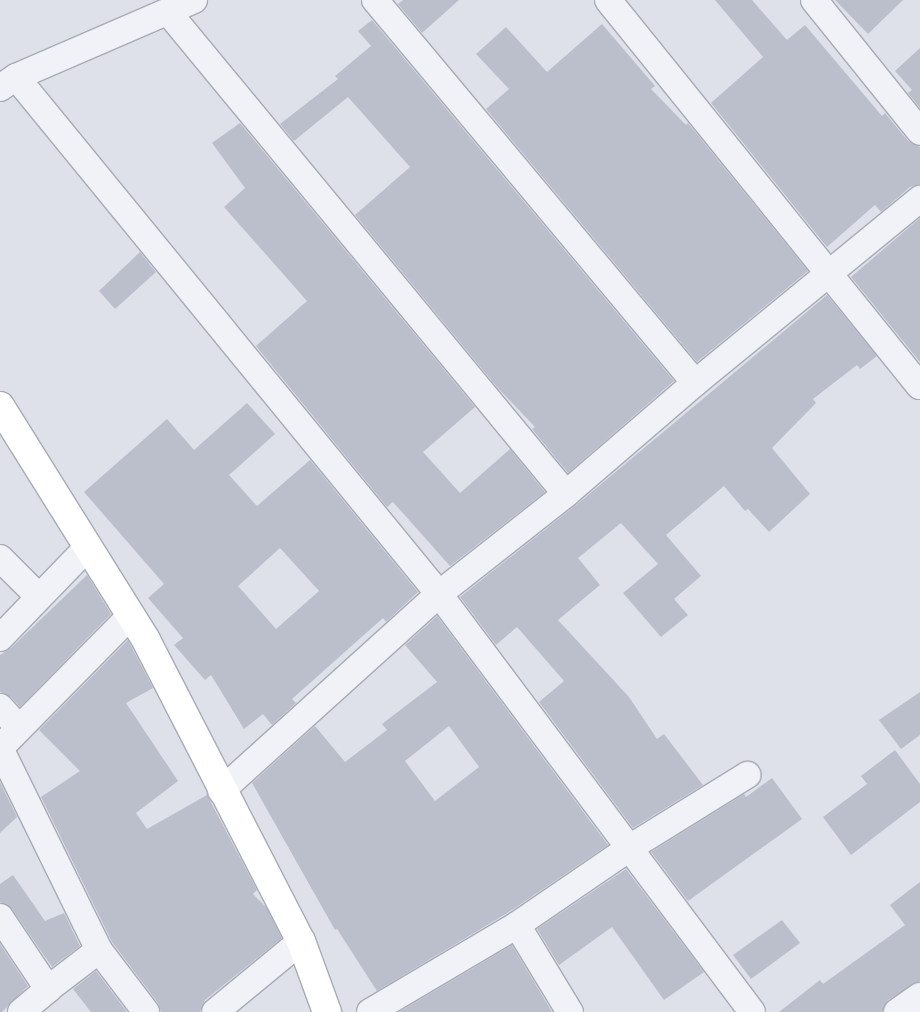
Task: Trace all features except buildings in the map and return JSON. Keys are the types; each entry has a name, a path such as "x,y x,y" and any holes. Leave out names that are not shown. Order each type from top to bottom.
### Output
{"street":[{"path":"194,0 8,82 439,594 631,847 752,1012"},
{"path":"375,0 695,383"},
{"path":"608,0 920,386"},
{"path":"814,0 920,132"},
{"path":"168,12 566,494"},
{"path":"221,791 439,594 566,494 695,383 920,198"},
{"path":"0,406 131,615 221,791 301,941 327,1012"},
{"path":"0,638 88,547"},
{"path":"0,558 39,597"},
{"path":"131,615 0,748 99,950 146,1012"},
{"path":"0,707 19,728"},
{"path":"370,1012 517,925 631,847 747,775"},
{"path":"0,917 48,989"},
{"path":"517,925 570,1012"},
{"path":"215,1012 301,941"},
{"path":"21,1012 99,950"},
{"path":"897,1012 920,996"}]}
